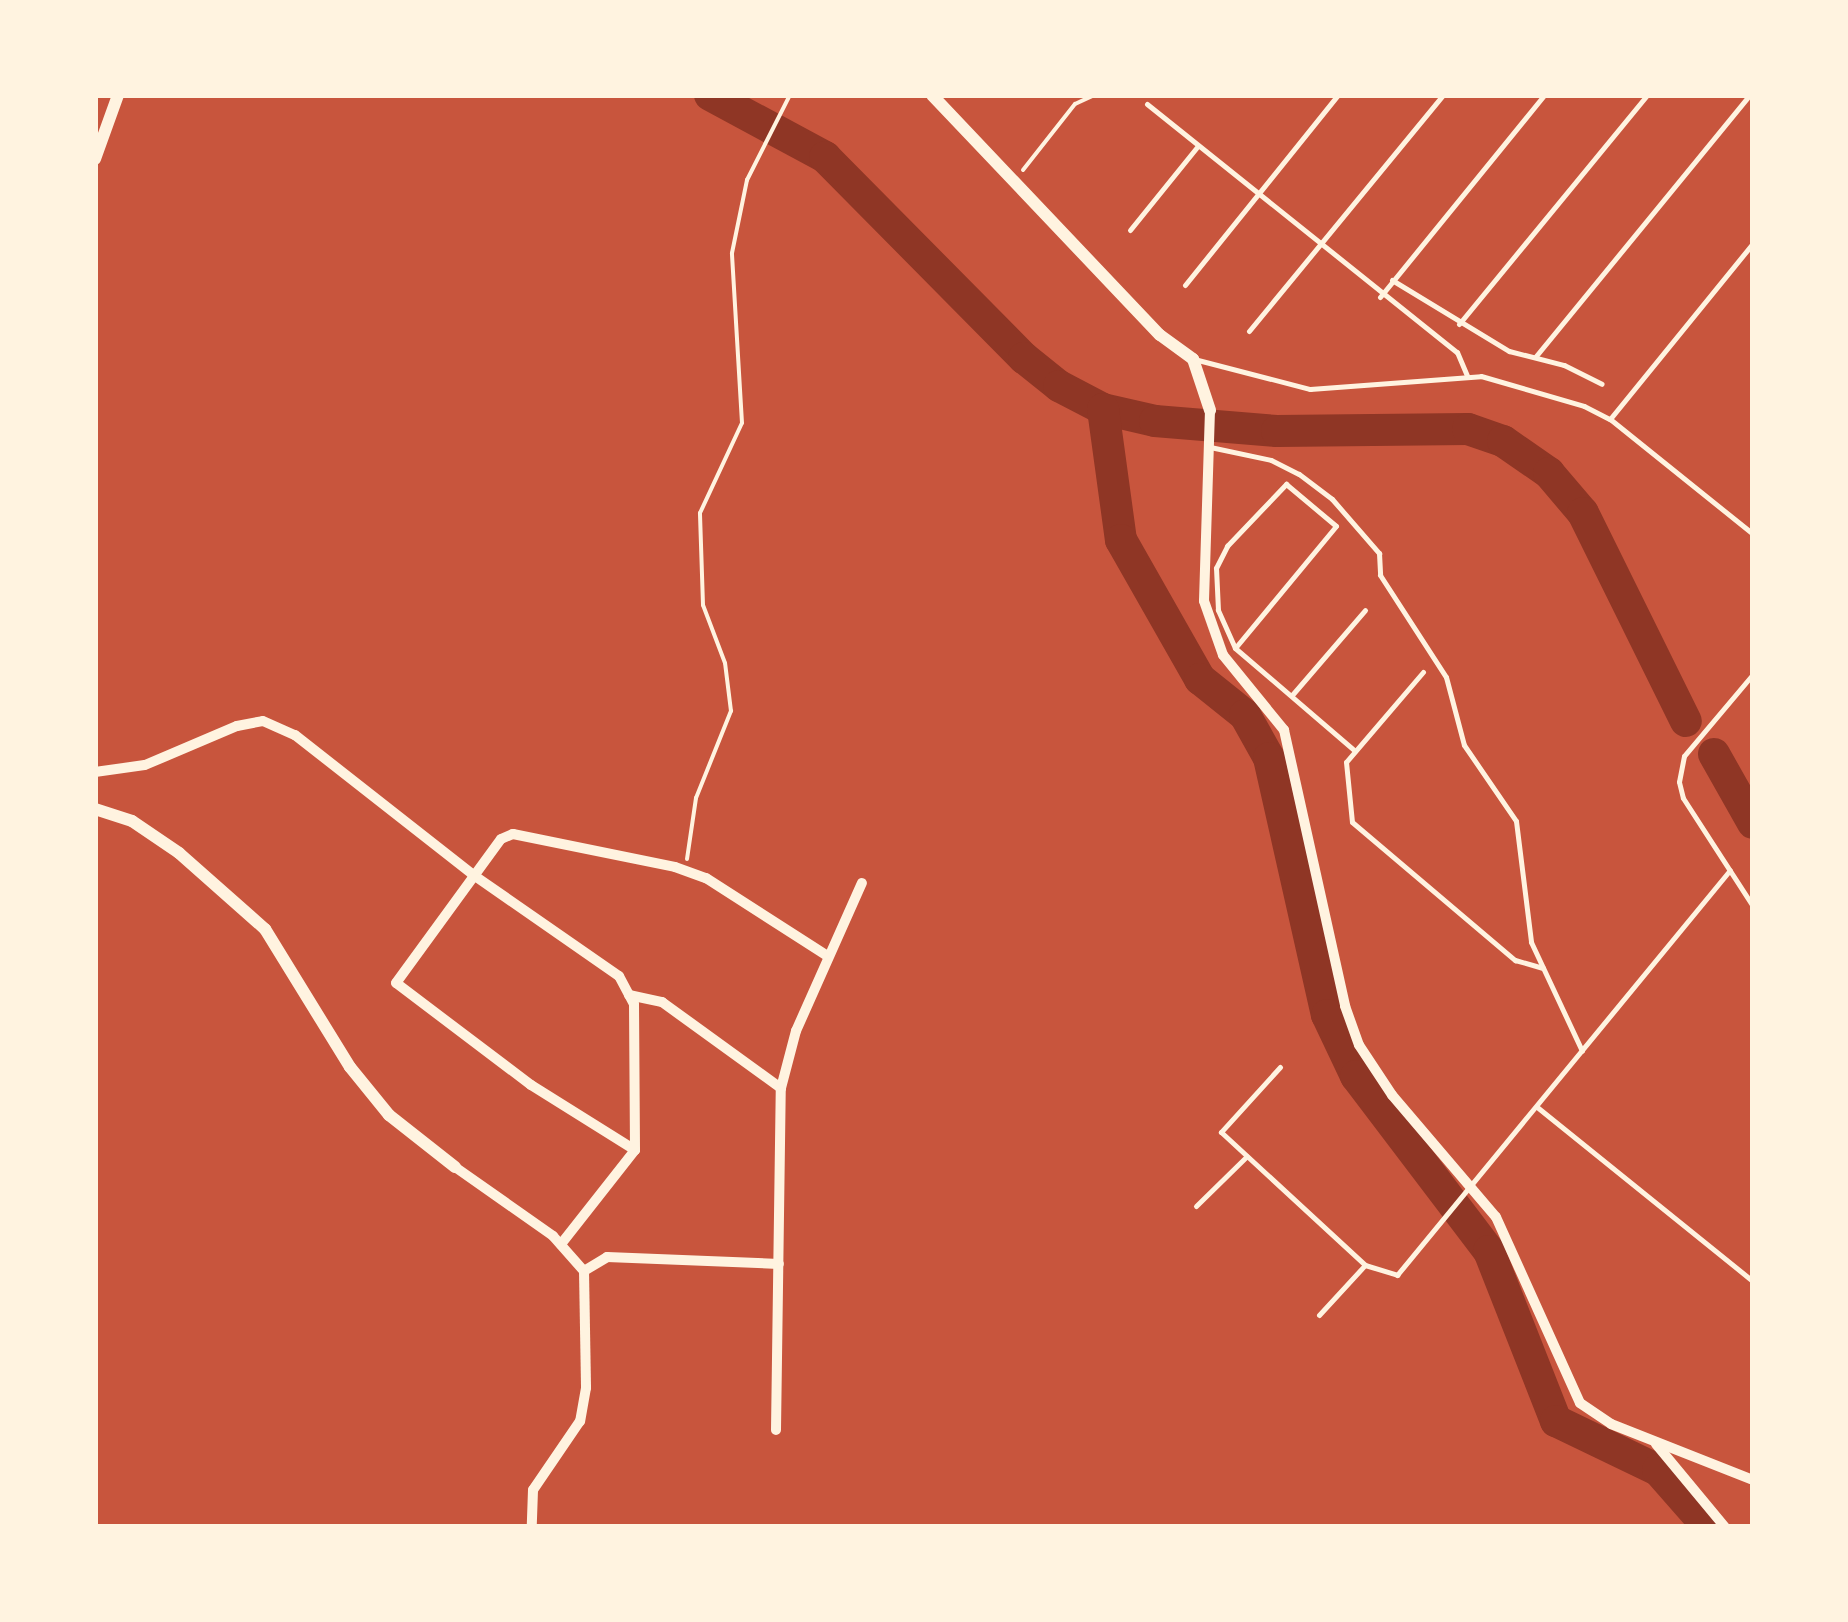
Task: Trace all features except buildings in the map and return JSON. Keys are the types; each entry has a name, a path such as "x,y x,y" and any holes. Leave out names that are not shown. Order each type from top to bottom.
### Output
{"street":[{"path":"95,159 118,95"},
{"path":"932,95 1160,335 1193,359 1210,410 1204,601 1211,631 1235,672 1284,730 1344,1006 1359,1045 1392,1095 1471,1187 1508,1240 1580,1403 1652,1440 1753,1480"},
{"path":"95,772 145,765 236,726 263,722 295,735 472,874 618,976 629,995 635,1150 561,1244"},
{"path":"95,809 132,821 179,853 264,929 360,1079 389,1115 561,1244 584,1271 580,1420 532,1490 532,1527"},
{"path":"635,1150 531,1085 396,984 472,874 513,834 675,866 706,878 826,955"},
{"path":"776,1430 782,1088 826,955 862,883"},
{"path":"629,995 662,1002 782,1088"},
{"path":"584,1271 607,1257 778,1264"},
{"path":"1652,1440 1724,1527"}],"lane":[{"path":"1185,284 1338,95"},
{"path":"1249,331 1443,95"},
{"path":"1380,296 1544,95"},
{"path":"1460,324 1647,95"},
{"path":"1536,356 1750,95"},
{"path":"1146,104 1380,296 1456,352 1467,376"},
{"path":"1130,230 1198,146"},
{"path":"1610,419 1753,243"},
{"path":"1392,280 1509,350 1536,356 1602,384"},
{"path":"1193,359 1310,389 1467,376 1610,419 1753,534"},
{"path":"1210,448 1271,460 1299,474 1332,498 1379,553 1380,575 1446,677 1470,756 1516,822 1531,942 1582,1051"},
{"path":"1235,648 1336,526 1286,484 1227,546 1216,568 1218,610 1235,648 1355,751"},
{"path":"1291,696 1364,610"},
{"path":"1423,672 1346,762 1352,822 1515,960 1543,968"},
{"path":"1753,674 1680,769 1682,798 1753,906"},
{"path":"1280,1067 1221,1132 1365,1265 1397,1274 1730,870"},
{"path":"1536,1106 1753,1280"},
{"path":"1196,1206 1247,1156"},
{"path":"1318,1315 1365,1265"}],"path":[{"path":"686,874 696,798 731,712 725,663 702,606 700,512 742,423 732,269 745,194 790,95"},
{"path":"1014,182 1075,104 1094,95"}],"waterway":[{"path":"710,95 825,157 1024,358 1059,386 1103,409 1155,421 1277,431 1468,429 1503,441 1549,473 1583,513 1686,721"},
{"path":"1103,409 1121,540 1200,679 1245,715 1269,758 1327,1015 1356,1076 1489,1251 1556,1421 1658,1470 1708,1527"},
{"path":"1714,754 1753,823"}]}
